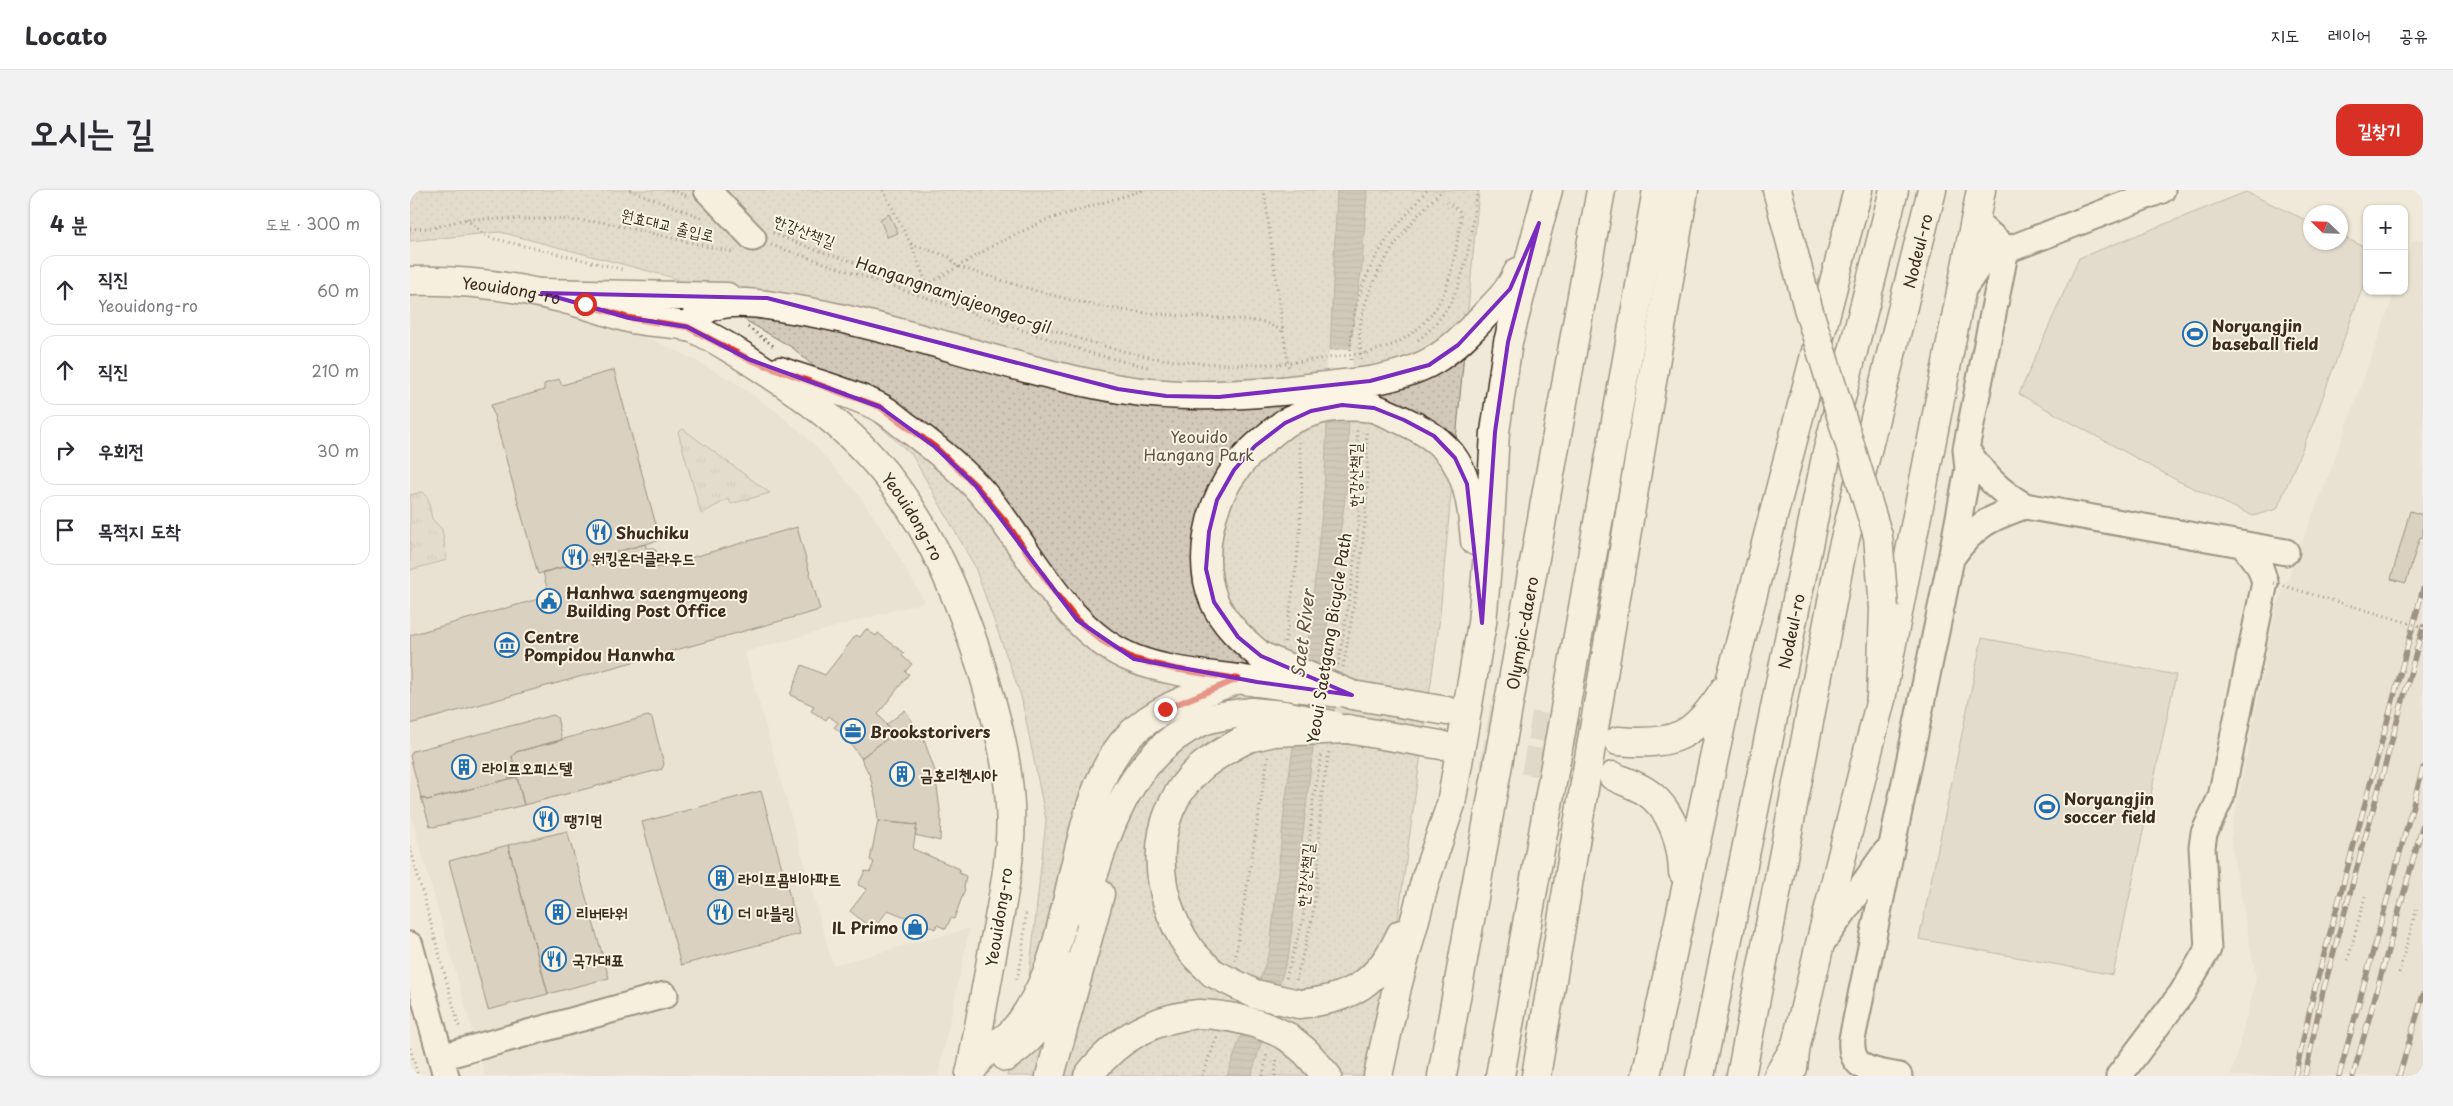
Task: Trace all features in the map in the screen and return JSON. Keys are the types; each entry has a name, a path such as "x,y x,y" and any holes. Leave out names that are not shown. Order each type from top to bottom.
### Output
{"main road":[{"path":"1378,1076 1395,996 1426,878 1451,804 1482,623 1496,423 1508,342 1548,190"},
{"name":"Olympic-daero","path":"1442,1076 1601,190"},
{"path":"1500,1076 1657,190"},
{"path":"1536,1076 1684,190"},
{"path":"1777,190 1808,308 1878,536 1884,608 1881,699"},
{"path":"1646,1076 1731,678 1858,190"},
{"name":"Nodeul-ro","path":"1700,1076 1826,457 1894,190"},
{"name":"Nodeul-ro","path":"1741,1076 1841,555 1932,190"},
{"path":"1792,1076 1796,1045 1818,948 1881,699 1981,190"},
{"path":"542,293 589,296 767,298 1046,373 1118,389 1166,396 1210,397 1282,391 1361,368 1402,375 1428,365 1458,345 1510,290 1539,223"},
{"name":"Yeouidong-ro","path":"410,281 453,281 508,286 542,293 629,318 687,327 748,359 788,386 824,414 871,457 910,508 941,562 970,630 996,718 1006,764 1010,806 1009,848 1004,892 970,1075"},
{"path":"687,327 702,312 720,305 738,304 784,308 848,319"},
{"path":"748,359 880,407 935,447 976,486 1006,522 1053,590 1077,620 1102,641 1134,659 1174,669 1247,681 1347,683"},
{"path":"1447,711 1347,683 1261,656 1238,637 1214,602 1206,569 1209,532 1217,500 1234,470 1255,446 1285,423 1311,411 1342,405 1365,419 1434,436 1455,458 1467,484 1473,511 1482,623"},
{"path":"1618,741 1643,743 1666,741 1687,732 1706,718 1731,678"},
{"path":"970,1075 984,1053 998,1045 1015,1030 1032,1005 1059,938 1089,815 1099,784 1130,734 1165,709 1247,681"},
{"path":"970,1075 980,1061 990,1064 999,1062 1037,1033 1054,1004 1091,884 1124,796 1139,771 1159,750 1181,733 1204,721 1224,715 1252,712 1284,715 1347,729 1441,745"},
{"path":"1347,729 1274,732 1248,738 1224,751 1198,770 1182,791 1168,816 1160,842 1159,870 1166,901 1176,927 1190,950 1212,973 1255,994 1292,992 1324,1002 1347,995 1369,981 1390,958 1426,878"},
{"path":"1050,1076 1122,821 1132,794 1159,750"},
{"path":"1613,776 1646,792 1664,809 1680,844 1684,895"},
{"path":"1088,1076 1102,1058 1126,1038 1152,1024 1177,1016 1200,1014 1223,1014 1245,1018 1267,1026 1278,1044 1306,1052 1327,1076"},
{"path":"1778,1076 1796,1045"}],"street":[{"path":"1963,289 1981,263 2006,249 2162,190"},
{"path":"698,193 757,233"},
{"path":"1974,221 2006,249"},
{"path":"1899,1076 1861,1074 1850,1052 1951,559 1968,469 1966,449 2006,249"},
{"path":"1966,449 1982,472 2002,493 2025,506 2286,552"},
{"path":"1951,559 1966,537 1986,522 2025,506"},
{"path":"2119,1076 2182,993 2208,949 2202,847 2204,834 2221,797 2265,582 2260,568 2243,544"},
{"path":"1818,948 1892,844"},
{"path":"410,945 443,1066 466,1050 665,995"}],"path":[{"path":"630,190 710,222"},
{"path":"671,190 698,193"},
{"path":"883,190 911,244 927,285 956,266 996,244 1046,220 1144,190"},
{"path":"911,244 950,257 956,266 1094,306 1126,311 1264,322 1283,331 1264,190"},
{"path":"1361,368 1350,342 1357,305 1366,277 1384,243 1427,190"},
{"path":"1361,368 1360,341 1362,316 1374,284 1399,238 1442,190"},
{"path":"1413,344 1436,324 1454,298 1461,282 1466,265 1476,190"},
{"name":"한강산책길","path":"757,233 818,250 927,285 1074,337 1141,355 1201,363 1280,364 1367,353 1402,340 1428,318 1438,305 1451,278 1461,218 1458,211 1447,202"},
{"path":"466,219 486,237 626,270"},
{"name":"원효대교 출입로","path":"410,229 432,228 466,219 556,219 603,222 732,252 757,233"},
{"name":"Hangangnamjajeongeo-gil","path":"757,233 1093,354 1152,368"},
{"path":"720,305 780,351"},
{"name":"한강산책길","path":"1347,683 1366,518 1368,457 1365,419"},
{"name":"Yeoui Saetgang Bicycle Path","path":"1337,669 1350,594 1359,522 1359,461 1365,419"},
{"path":"2274,583 2423,627"},
{"name":"Yeoui Saetgang Bicycle Path","path":"1292,992 1303,920 1313,801 1323,745"},
{"name":"한강산책길","path":"1292,992 1312,920 1318,873 1321,799 1330,750"},
{"path":"410,847 466,1050"},
{"path":"2348,960 2366,894"},
{"path":"2399,973 2417,907"},
{"path":"1016,984 1022,957 1026,908"},
{"path":"1264,1076 1264,1062 1278,1044"},
{"path":"1275,1076 1278,1044"},
{"path":"410,1048 418,1076"}],"highlighted area":[{"path":"1539,223 1508,342 1495,432 1482,623 1467,484 1455,458 1434,436 1404,420 1374,408 1342,405 1311,411 1285,423 1255,446 1234,470 1217,500 1209,532 1206,569 1214,602 1238,637 1261,656 1352,695 1257,682 1134,659 1077,620 976,486 935,447 880,407 748,359 687,327 629,318 542,293 767,298 1118,389 1166,396 1219,397 1370,381 1429,365 1458,345 1510,289"}],"shaded area":[{"path":"1337,190 1367,190 1362,266 1351,340 1347,485 1328,619 1289,953 1251,1076 1227,1076 1270,950 1285,804 1310,626 1324,492"},
{"path":"2413,240 2423,240 2423,1076 2231,1076 2256,978 2230,839 2276,608 2335,458 2394,295 2408,295 2408,253"},
{"path":"454,293 502,298 594,320 645,337 678,351 730,379 776,411 809,439 859,495 885,533 925,602 745,652 833,965 970,928 938,1076 485,1076 410,812 410,296"}],"green space":[{"name":"Yeouido Hangang Park","path":"410,190 1479,190 1439,625 1376,1076 1007,1076 1029,978 1046,820 1021,696 974,565 912,455 793,348 671,277 500,232 410,241"},
{"name":"Noryangjin baseball field","path":"2246,192 2303,219 2303,250 2348,250 2348,239 2363,246 2363,286 2316,416 2277,509 2253,516 2178,481 2019,394 2079,258"},
{"path":"683,429 770,493 731,504 728,499 701,514 678,432"},
{"path":"422,492 428,498 432,519 442,529 447,560 410,570 410,495"},
{"name":"Noryangjin soccer field","path":"1982,638 2176,675 2113,975 1919,939"}],"pier":[{"path":"1353,348 1351,417 1324,420 1326,362 1329,351"}],"building":[{"path":"889,214 898,233 887,237 880,219"},
{"path":"614,370 660,540 609,554 610,561 593,566 590,560 538,574 491,405 544,390 544,384 559,379 562,385"},
{"path":"2410,511 2423,515 2423,538 2420,537 2406,583 2391,579"},
{"path":"797,527 820,610 410,724 410,635 549,596 543,572 590,560 593,566 610,561 609,554 645,544 646,548 654,548 657,553 656,560 650,563 652,569"},
{"path":"866,629 876,636 878,633 904,653 902,656 912,664 905,672 909,674 878,714 893,734 861,758 846,737 834,727 838,723 829,716 826,720 811,711 814,706 790,695 802,665 825,675 856,635 860,637"},
{"name":"금호리첸시아","path":"905,710 924,740 935,771 941,818 940,841 915,835 917,825 878,821 876,800 870,776 861,758 893,734 886,725"},
{"name":"라이프오피스텔","path":"553,715 557,717 562,740 516,752 512,757 517,777 427,800 421,797 410,756 413,751"},
{"path":"648,716 652,718 664,764 662,769 524,805 512,757 516,752"},
{"path":"517,777 524,805 434,827 430,826 421,797 427,800"},
{"name":"라이프콤비아파트","path":"761,791 800,934 681,965 642,822"},
{"path":"878,821 917,825 913,849 960,869 959,873 966,876 965,889 954,919 951,918 946,929 937,925 935,929 888,910 873,930 850,911 867,889 858,885 865,871 870,872 874,862 870,860"},
{"name":"리버타워","path":"567,831 609,978 548,994 508,845"},
{"path":"508,845 548,994 488,1010 449,861"}],"tunnel":[{"path":"1447,711 1617,740"},
{"path":"1441,745 1609,775"}],"railway":[{"path":"2295,1076 2314,992 2423,589"},
{"path":"2305,1076 2322,995 2423,627"},
{"path":"2339,1076 2423,768"},
{"path":"2353,1076 2423,824"},
{"path":"2399,1076 2423,995"}],"place":[{"name":"Noryangjin baseball field","path":"2195,334"},
{"name":"Shuchiku","path":"599,532"},
{"name":"워킹온더클라우드","path":"575,557"},
{"name":"Hanhwa saengmyeong Building Post Office","path":"549,601"},
{"name":"Centre Pompidou Hanwha","path":"507,645"},
{"name":"Brookstorivers","path":"853,731"},
{"name":"라이프오피스텔","path":"464,767"},
{"name":"금호리첸시아","path":"902,774"},
{"name":"Noryangjin soccer field","path":"2047,807"},
{"name":"땡기면","path":"546,819"},
{"name":"라이프콤비아파트","path":"721,878"},
{"name":"리버타워","path":"558,912"},
{"name":"더 마블링","path":"720,912"},
{"name":"IL Primo","path":"915,927"},
{"name":"국가대표","path":"554,959"}],"route":[{"path":"585,304 629,318 687,327 748,359 784,373 820,383 880,407 935,447 976,486 1006,522 1053,590 1077,620 1102,641 1134,659 1174,669 1238,679 1165,709"}],"water label":[{"name":"Saet River","path":"1302,634"}]}
